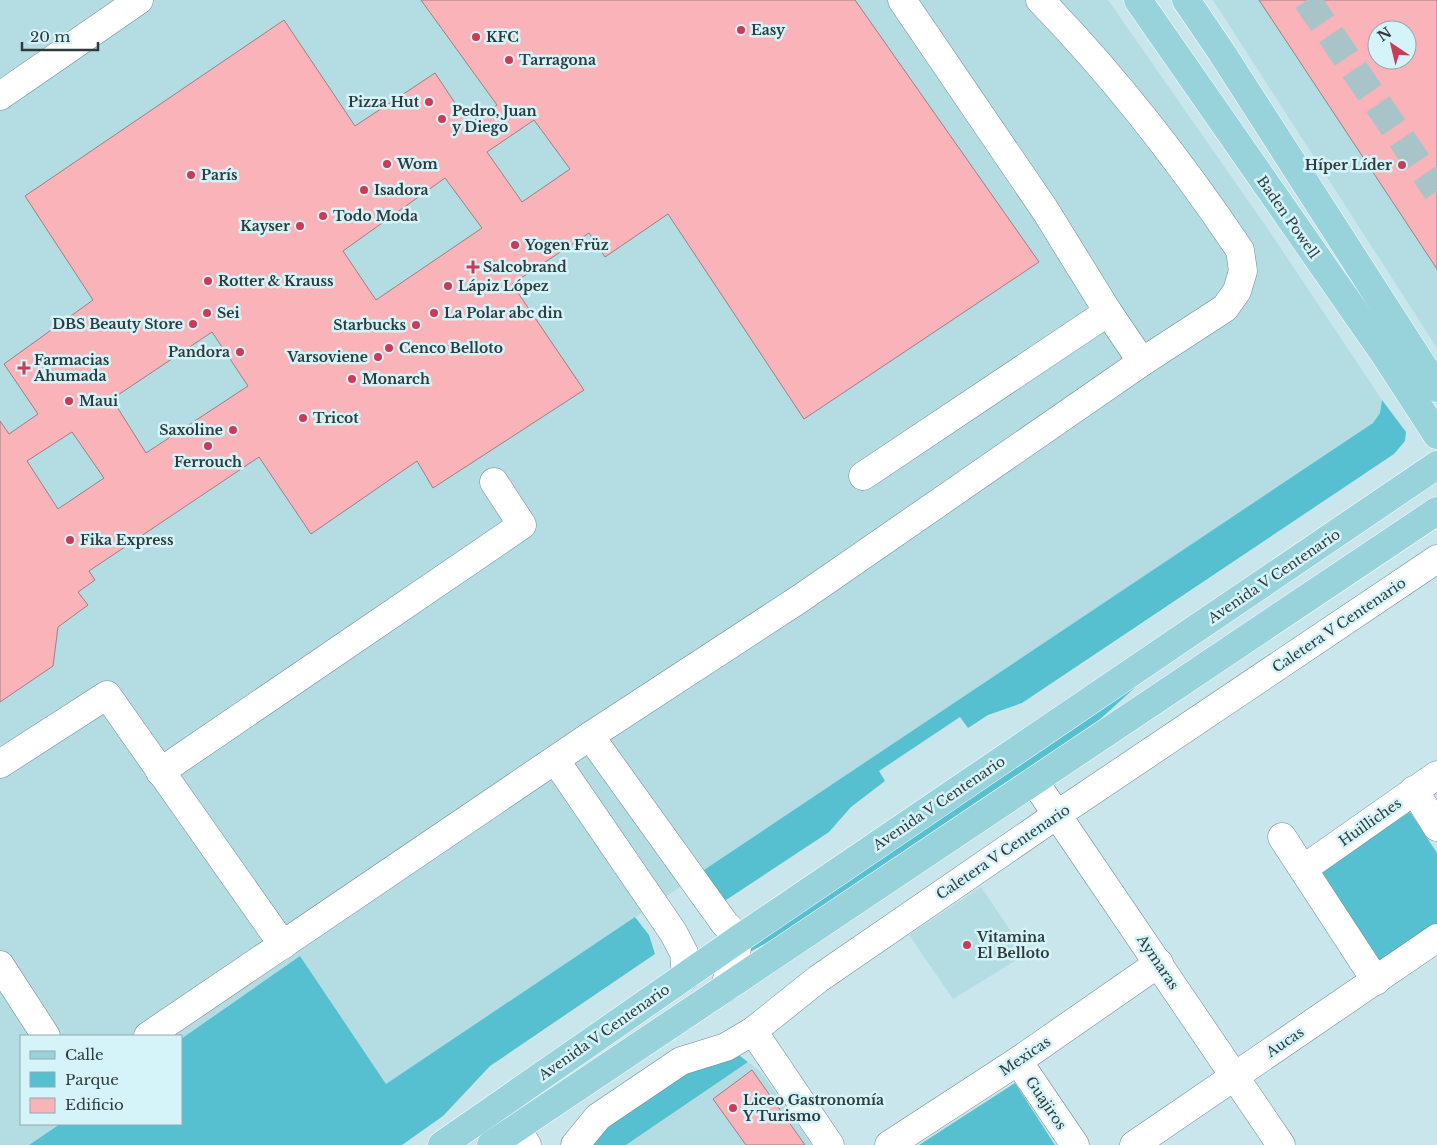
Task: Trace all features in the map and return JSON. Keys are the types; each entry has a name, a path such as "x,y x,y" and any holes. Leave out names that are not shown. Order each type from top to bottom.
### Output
{"main road":[{"name":"Baden Powell","path":"1138,0 1380,348 1437,434"},
{"path":"1178,0 1222,53"},
{"path":"1186,0 1437,388"},
{"name":"Avenida V Centenario","path":"442,1145 740,938 1437,465"},
{"path":"492,1145 521,1137 724,989 1437,511"}],"street":[{"path":"0,96 139,0"},
{"path":"902,0 1046,210 1108,312 1142,362"},
{"path":"149,1035 556,761 590,736 801,598 1142,362 1225,308 1237,292 1243,271 1240,250 1152,127 1120,86 1040,0"},
{"path":"864,476 1108,312"},
{"path":"160,772 522,525 494,482"},
{"name":"Caletera V Centenario","path":"575,1145 598,1117 681,1060 726,1046 753,1031 818,979 1058,814 1437,559"},
{"path":"0,764 107,695 283,945"},
{"path":"590,736 725,924 740,938 724,989"},
{"path":"556,761 674,932 684,953 686,976"},
{"name":"Huilliches","path":"1303,869 1437,775"},
{"name":"Aymaras","path":"1034,781 1281,1145"},
{"path":"1414,790 1437,827"},
{"path":"1282,837 1376,981"},
{"name":"Aucas","path":"1134,1145 1437,938"},
{"name":"Mexicas","path":"890,1145 1018,1061 1159,963"},
{"path":"0,964 45,1035"},
{"path":"753,1031 830,1145"},
{"name":"Guajiros","path":"1018,1061 1075,1145"}],"shaded area":[{"path":"0,0 1108,0 1265,225 1382,400 1380,413 1373,423 386,1084 300,956 182,1038 182,1035 20,1035 20,1125 59,1125 29,1145 0,1145"},
{"path":"1213,0 1437,0 1437,348"},
{"name":"Vitamina El Belloto","path":"981,887 1026,954 953,999 909,935"},
{"name":"Liceo Gastronomía Y Turismo","path":"748,1062 760,1071 812,1145 626,1145"}],"green space":[{"path":"1382,400 1406,432 1405,441 1394,454 1022,703 988,715 968,728 960,717 879,771 885,781 851,807 829,832 723,902 701,872 1373,423 1380,413"},
{"path":"1150,674 1098,721 772,940 746,954 747,944"},
{"path":"1410,812 1437,853 1437,931 1378,970 1316,874"},
{"path":"635,917 649,935 655,954 490,1066 443,1116 402,1145 29,1145 59,1125 182,1125 182,1038 300,956 386,1084"},
{"path":"732,1050 748,1062 626,1145 584,1145 689,1064"},
{"path":"1015,1083 1055,1145 919,1145"}],"building":[{"name":"Cenco Belloto","path":"421,0 855,0 1039,262 804,419 668,214 605,257 589,233 512,284 584,390 433,488 417,461 311,534 259,457 89,571 95,580 78,592 88,605 58,627 53,666 0,702 0,421 9,434 38,414 4,364 93,300 25,196 284,20 355,126 435,73 469,124 497,105","holes":["534,120 570,169 522,202 487,152","445,178 482,228 376,300 343,251","212,332 248,386 146,453 112,399","72,432 104,478 58,509 27,461"]},
{"name":"Híper Líder","path":"1259,0 1437,0 1437,269"},
{"path":"752,1070 805,1145 746,1145 713,1099"}],"tunnel":[{"path":"1307,0 1437,191"}],"place":[{"name":"Easy","path":"741,30"},
{"name":"KFC","path":"476,37"},
{"name":"Tarragona","path":"509,60"},
{"name":"Pizza Hut","path":"429,102"},
{"name":"Pedro, Juan y Diego","path":"442,119"},
{"name":"Wom","path":"387,164"},
{"name":"Híper Líder","path":"1402,165"},
{"name":"París","path":"191,175"},
{"name":"Isadora","path":"364,190"},
{"name":"Todo Moda","path":"323,216"},
{"name":"Kayser","path":"300,226"},
{"name":"Yogen Früz","path":"515,245"},
{"name":"Salcobrand","path":"473,267"},
{"name":"Rotter & Krauss","path":"208,281"},
{"name":"Lápiz López","path":"448,286"},
{"name":"Sei","path":"207,313"},
{"name":"La Polar abc din","path":"434,313"},
{"name":"DBS Beauty Store","path":"193,324"},
{"name":"Starbucks","path":"416,325"},
{"name":"Cenco Belloto","path":"389,348"},
{"name":"Pandora","path":"240,352"},
{"name":"Varsoviene","path":"378,357"},
{"name":"Farmacias Ahumada","path":"24,368"},
{"name":"Monarch","path":"352,379"},
{"name":"Maui","path":"69,401"},
{"name":"Tricot","path":"303,418"},
{"name":"Saxoline","path":"233,430"},
{"name":"Ferrouch","path":"208,446"},
{"name":"Fika Express","path":"70,540"},
{"name":"Vitamina El Belloto","path":"967,945"},
{"name":"Liceo Gastronomía Y Turismo","path":"733,1108"}]}
